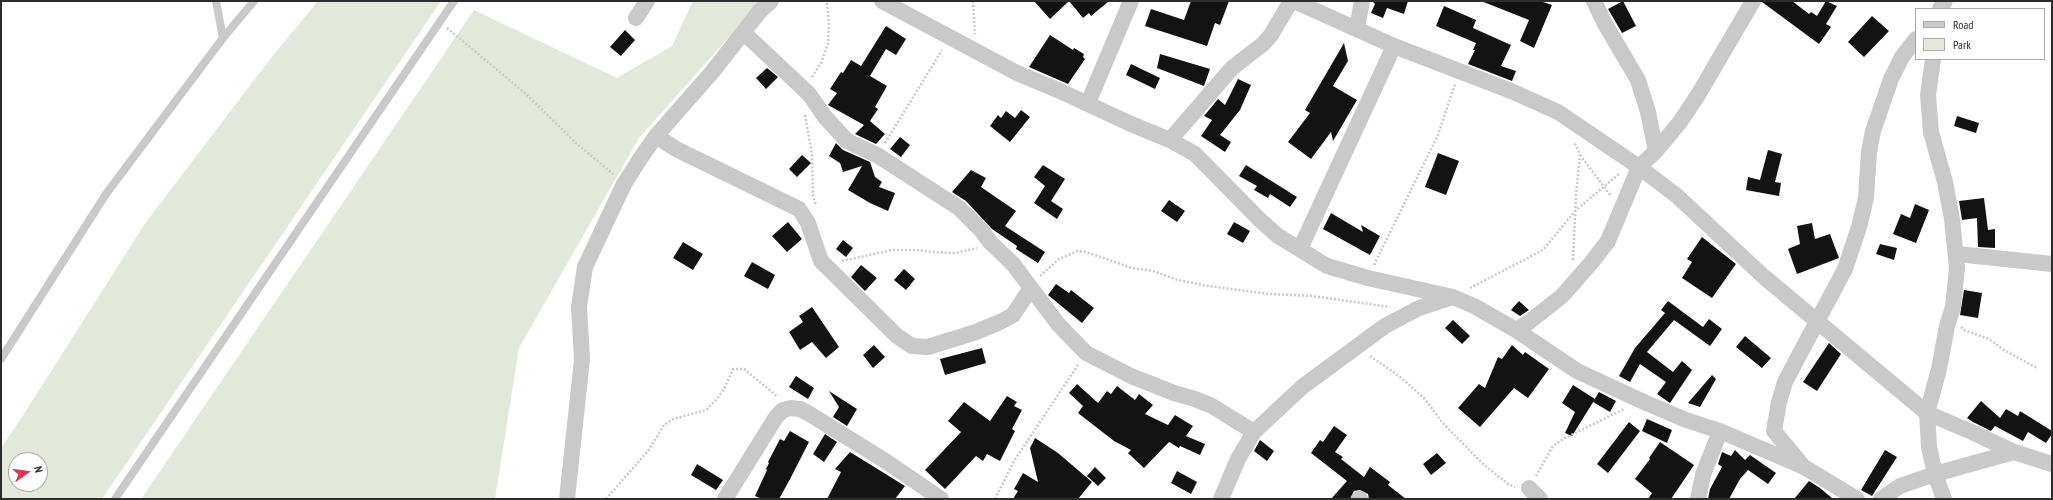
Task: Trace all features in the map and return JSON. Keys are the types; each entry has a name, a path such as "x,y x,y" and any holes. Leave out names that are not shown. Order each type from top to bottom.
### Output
{"street":[{"path":"636,18 647,1"},
{"path":"567,499 582,359 579,307 585,267 624,184 656,136 675,116 743,32 771,1"},
{"path":"882,1 1017,73 1088,103 1130,124 1170,140 1195,154 1260,220 1278,236 1327,266 1368,278 1453,297 1474,306 1516,330 1577,371 1686,420 1720,431 1804,467 1857,499"},
{"path":"1088,103 1131,1"},
{"path":"1170,140 1232,68 1264,44 1291,1"},
{"path":"1294,1 1394,46 1558,112 1639,167 1676,196 1763,276 1927,414 1974,433 2014,452 2052,464"},
{"path":"1356,28 1362,1"},
{"path":"1594,1 1638,80 1648,112 1656,151"},
{"path":"1516,330 1540,314 1572,284 1608,240 1639,167 1656,151 1680,122 1698,95 1753,1"},
{"path":"743,32 809,94 825,117 847,141 877,155 959,208 981,230 991,243 1013,264 1058,324 1086,353 1131,376 1174,393 1201,401 1234,418 1254,432"},
{"path":"1804,467 1774,431 1779,402 1785,382 1845,269 1859,226 1866,198 1869,152 1873,131 1881,105 1902,57 1915,40"},
{"path":"1300,249 1394,46"},
{"path":"1933,60 1928,95 1931,132 1945,182 1952,219 1957,268 1954,307 1947,326 1939,369 1927,414 1929,447 1935,474 1944,499"},
{"path":"656,136 676,149 799,209 808,223 821,261 897,336 912,346 928,347 976,332 1000,322 1013,315 1031,288"},
{"path":"1956,254 2052,264"},
{"path":"1221,499 1238,459 1254,432 1302,387 1385,326 1419,308 1453,297"},
{"path":"725,499 776,417 783,410 790,408 800,409 834,429 887,462 940,499"},
{"path":"1698,499 1703,475 1720,431"},
{"path":"1881,499 1900,486 1935,474 2014,452"}],"lane":[{"path":"216,1 223,38"},
{"path":"1,358 106,194 223,38 254,1"},
{"path":"115,499 454,1"}],"path":[{"path":"816,207 813,196 812,154 805,121 805,112 811,79 821,63 828,43 829,26 827,1"},
{"path":"973,1 976,35 985,57"},
{"path":"440,22 526,94 576,143 624,184"},
{"path":"877,155 950,38"},
{"path":"1368,278 1438,135 1459,72"},
{"path":"1570,136 1580,154 1621,209"},
{"path":"1572,284 1575,212 1580,154"},
{"path":"1453,297 1535,256 1543,250 1575,212 1604,187"},
{"path":"821,261 849,261 892,250 955,253 974,249 991,243"},
{"path":"1031,288 1038,278 1059,259 1077,251 1086,252 1132,268 1153,271 1178,280 1208,286 1270,294 1313,296 1394,307"},
{"path":"1954,307 1956,321 1964,330 1989,339 2004,350 2037,368"},
{"path":"1356,348 1399,376 1424,398 1442,422 1482,463 1508,484 1518,488 1526,486 1534,493 1554,446 1615,412 1644,402"},
{"path":"995,499 1014,461 1086,353"},
{"path":"606,499 648,451 664,425 672,419 706,410 717,400 733,369 744,369 790,408"}],"green space":[{"path":"318,1 441,1 102,499 1,499 1,448 146,222 274,54"},
{"path":"693,1 761,1 639,138 519,348 495,499 141,499 474,10 617,78 672,46"}],"building":[{"path":"1034,1 1069,1 1050,19"},
{"path":"1069,1 1109,1 1091,16 1089,13 1083,18"},
{"path":"1191,1 1229,1 1220,25 1215,23 1207,46 1145,26 1151,9 1184,20"},
{"path":"1372,1 1408,1 1404,14 1387,8 1383,18 1371,13 1375,4"},
{"path":"1481,1 1540,1 1552,5 1534,48 1520,41 1529,20"},
{"path":"1623,1 1636,26 1622,33 1608,9"},
{"path":"1792,1 1809,14 1811,12 1817,16 1826,1 1837,6 1826,24 1831,27 1819,44 1762,2"},
{"path":"1444,6 1476,20 1473,28 1511,45 1501,66 1516,71 1512,81 1468,64 1475,50 1473,50 1476,43 1436,26"},
{"path":"1872,16 1889,31 1864,57 1848,42"},
{"path":"886,26 906,39 896,55 886,49 870,76 887,86 875,107 878,109 870,121 885,134 876,144 855,134 864,125 828,105 837,93 830,89 841,72 843,73 851,60 861,66"},
{"path":"625,30 635,40 621,56 610,47"},
{"path":"1050,35 1073,50 1074,48 1084,54 1083,57 1085,59 1068,84 1029,67"},
{"path":"1344,43 1348,61 1333,86 1357,100 1333,141 1331,132 1311,159 1288,142 1310,113 1305,110"},
{"path":"1160,54 1210,69 1204,86 1157,68"},
{"path":"1131,64 1160,78 1155,89 1126,75"},
{"path":"767,68 778,77 766,89 756,78"},
{"path":"1238,79 1251,85 1240,110 1220,135 1231,142 1225,152 1201,136 1212,120 1204,116 1218,99 1225,105"},
{"path":"1021,110 1030,117 1010,142 990,126 998,115 1001,118 1006,111 1015,118"},
{"path":"1957,116 1979,123 1976,133 1954,126"},
{"path":"900,137 910,145 901,157 890,149"},
{"path":"836,143 843,150 870,162 875,177 882,182 879,187 895,193 888,211 870,203 848,190 862,166 843,172 840,163 829,156"},
{"path":"1768,150 1782,154 1775,182 1781,183 1779,196 1746,190 1748,177 1760,180"},
{"path":"1438,153 1459,161 1446,195 1425,187"},
{"path":"802,155 811,163 797,177 789,169"},
{"path":"1043,165 1065,179 1051,201 1063,209 1057,219 1034,203 1045,186 1034,177"},
{"path":"1246,165 1297,197 1290,207 1270,194 1268,198 1254,190 1257,186 1239,176"},
{"path":"971,170 986,178 981,187 1016,211 1005,226 1045,252 1038,263 1016,249 1017,246 992,229 966,201 952,192"},
{"path":"1984,198 1988,230 1995,229 1995,248 1978,247 1977,218 1962,220 1959,201"},
{"path":"1169,200 1185,211 1177,222 1161,211"},
{"path":"1915,204 1929,210 1916,243 1893,234 1901,214 1910,218"},
{"path":"1331,213 1363,232 1361,225 1380,236 1370,255 1323,229"},
{"path":"788,222 802,239 787,252 772,236"},
{"path":"1234,222 1250,231 1243,243 1227,234"},
{"path":"1812,223 1815,239 1830,234 1839,258 1797,274 1788,249 1800,244 1797,226"},
{"path":"1702,237 1736,264 1712,298 1682,278 1692,262 1687,259"},
{"path":"843,240 853,248 846,257 836,249"},
{"path":"683,242 703,254 693,270 673,258"},
{"path":"1880,244 1897,248 1894,260 1876,254"},
{"path":"752,262 775,275 768,289 744,276"},
{"path":"861,265 877,278 865,291 851,277"},
{"path":"904,269 915,279 906,290 894,280"},
{"path":"1056,284 1069,293 1071,290 1094,308 1082,323 1048,295"},
{"path":"1964,290 1982,293 1978,318 1960,315"},
{"path":"1519,301 1529,310 1520,316 1511,310"},
{"path":"1668,301 1703,327 1709,319 1722,329 1710,346 1674,320 1647,352 1673,372 1682,361 1692,370 1670,403 1657,394 1666,382 1640,364 1630,382 1619,376 1635,348 1665,313 1661,310"},
{"path":"812,307 839,347 826,358 812,342 800,350 789,332 803,322 799,316"},
{"path":"1453,320 1470,336 1462,344 1445,328"},
{"path":"1745,336 1771,358 1762,368 1736,347"},
{"path":"1829,343 1841,354 1817,391 1803,382"},
{"path":"874,345 885,357 873,368 863,355"},
{"path":"1512,345 1523,355 1525,352 1549,369 1528,398 1514,388 1480,427 1458,408 1479,384 1485,388 1498,357 1502,359"},
{"path":"982,348 986,363 945,375 940,359"},
{"path":"1712,375 1716,379 1700,407 1688,403"},
{"path":"796,376 814,388 808,399 789,387"},
{"path":"1077,384 1098,403 1107,391 1111,394 1117,386 1135,400 1139,394 1153,405 1145,414 1168,425 1175,415 1193,426 1186,436 1205,444 1200,455 1180,446 1179,448 1169,442 1144,468 1128,453 1131,450 1114,441 1078,413 1083,406 1069,393"},
{"path":"1573,385 1595,399 1572,436 1565,433 1575,412 1562,403"},
{"path":"829,391 857,409 847,426 833,417 839,407"},
{"path":"1599,392 1616,401 1610,412 1593,402"},
{"path":"1007,396 1017,402 1014,406 1022,410 1012,429 1015,431 1000,461 987,454 983,461 976,456 945,489 925,470 961,432 948,421 964,402 990,421"},
{"path":"1981,401 2000,418 2006,409 2018,416 2020,411 2052,431 2052,434 2046,443 2028,432 2023,441 1995,426 1991,431 1967,418"},
{"path":"1647,419 1672,430 1667,443 1642,431"},
{"path":"1629,422 1640,431 1608,473 1597,464"},
{"path":"1334,426 1347,435 1335,452 1343,457 1341,459 1364,477 1370,467 1390,482 1388,485 1406,499 1369,499 1368,494 1360,490 1354,491 1350,499 1331,499 1347,481 1311,453 1320,440 1323,442"},
{"path":"790,431 809,442 789,481 779,499 762,499 755,496 767,470 768,462 780,439 784,441"},
{"path":"825,434 837,442 824,462 813,454"},
{"path":"1035,438 1058,453 1092,482 1078,499 1013,499 1018,491 1014,489 1023,473 1038,482 1030,448"},
{"path":"1260,440 1274,451 1267,461 1254,451"},
{"path":"1660,442 1694,465 1671,499 1648,499 1652,493 1635,479 1650,459 1649,458"},
{"path":"1735,450 1745,460 1750,455 1776,473 1768,484 1748,470 1740,479 1729,499 1708,499 1710,489 1722,467 1718,464 1722,452 1731,456"},
{"path":"1885,450 1897,457 1872,496 1861,490"},
{"path":"850,452 905,486 895,499 827,499 841,472 835,469"},
{"path":"1437,453 1446,463 1431,475 1423,464"},
{"path":"697,464 723,480 716,490 691,475"},
{"path":"1095,467 1106,478 1098,486 1087,476"},
{"path":"1177,471 1197,482 1191,494 1171,483"},
{"path":"1809,481 1820,488 1833,499 1794,499"}]}
